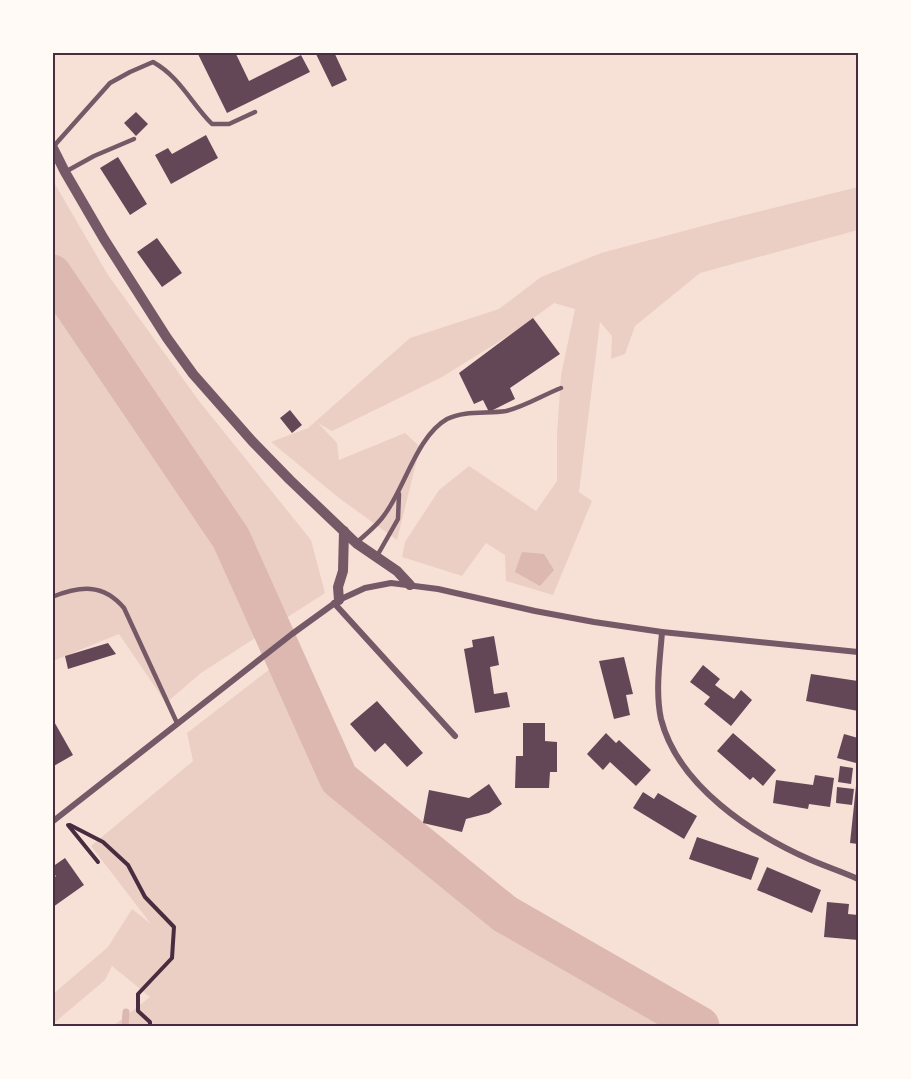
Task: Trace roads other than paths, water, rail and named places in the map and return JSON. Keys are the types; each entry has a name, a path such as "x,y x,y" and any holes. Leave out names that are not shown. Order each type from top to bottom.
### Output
{"street":[{"path":"53,147 104,239 160,328 193,374 260,449 344,531 376,558 397,571 410,585"},
{"path":"344,531 343,572 336,602 454,736"},
{"path":"52,822 245,669 336,602 365,588 391,583 410,585 594,622 662,632 858,652"},
{"path":"662,632 658,685 661,718 670,742 686,769 720,806 749,826 812,861 858,879"}],"lane":[{"path":"53,147 110,84 153,62 167,70 181,84 197,109 212,124 229,123 255,112"},
{"path":"65,172 94,156 134,140"},
{"path":"357,543 385,515 413,459 433,431 447,419 467,413 507,410 561,388"},
{"path":"376,558 398,519 399,491"},
{"path":"52,597 86,588 105,591 116,598 124,608 177,723"}],"waterway":[{"path":"52,274 231,538 339,779 505,914 700,1026"},
{"path":"125,1026 126,1012"}]}
